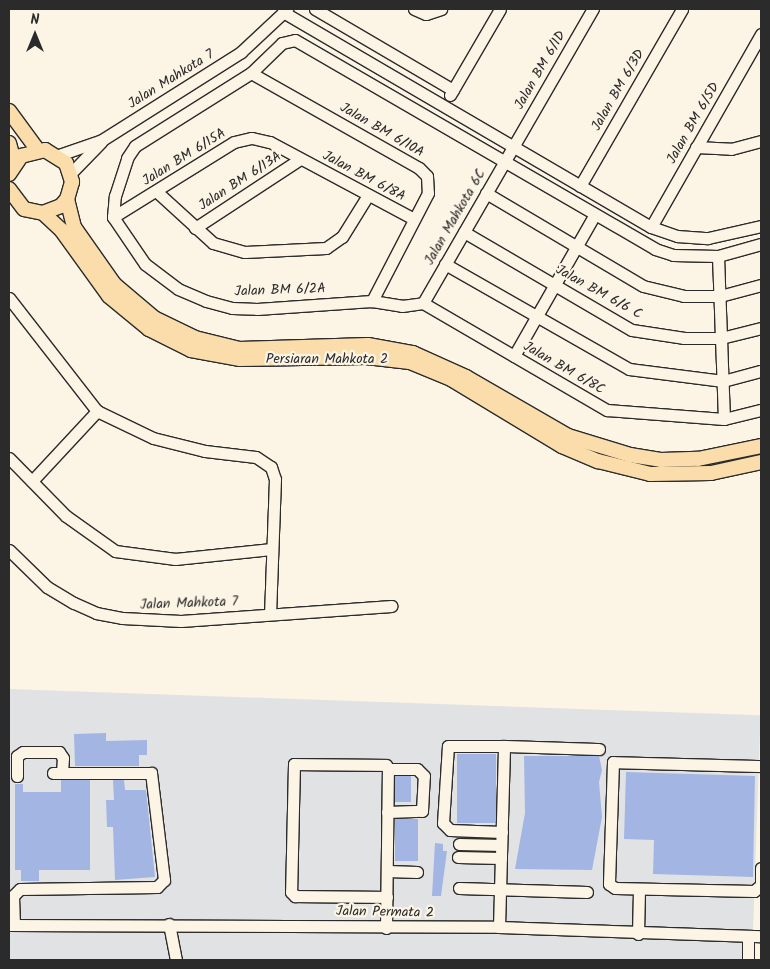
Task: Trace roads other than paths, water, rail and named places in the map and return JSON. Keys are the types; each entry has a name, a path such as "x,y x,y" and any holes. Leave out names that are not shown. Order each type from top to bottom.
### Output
{"main road":[{"path":"9,111 37,149 59,155 71,173 72,182 67,199 60,206 43,213 24,209 9,192"},
{"path":"9,143 12,168"},
{"path":"12,168 37,149"},
{"name":"Persiaran Mahkota 2","path":"67,199 74,227 114,284 154,318 195,338 239,348 360,345 413,353 466,377 598,461 650,474 711,473 761,462"},
{"name":"Persiaran Mahkota 2","path":"43,213 61,229 109,296 135,318 169,340 199,352 240,359 366,357 410,362 451,379 565,441 661,460 698,459 761,446"}],"street":[{"path":"314,9 453,90"},
{"path":"414,9 426,14 441,9"},
{"path":"444,105 500,9"},
{"name":"Jalan BM 6/1D","path":"513,146 593,9"},
{"name":"Jalan BM 6/3D","path":"580,186 682,9"},
{"path":"285,10 651,227 677,236 708,238 761,226"},
{"name":"Jalan Mahkota 7","path":"59,155 102,140 242,51 285,10"},
{"name":"Jalan BM 6/5D","path":"651,227 761,34"},
{"path":"113,217 115,196 127,158 135,146 251,73 282,43 295,40 655,249 674,255 718,256 761,244"},
{"name":"Jalan BM 6/10A","path":"251,73 424,172 429,190 372,301"},
{"name":"Jalan BM 6/15A","path":"113,217 244,139 266,141 300,159"},
{"path":"71,173 102,140"},
{"path":"696,147 731,149 761,141"},
{"name":"Jalan Mahkota 6C","path":"423,303 513,146"},
{"name":"Jalan BM 6/8A","path":"300,159 414,219"},
{"name":"Jalan BM 6/13A","path":"195,228 300,159"},
{"path":"156,191 195,228 220,246 245,252 319,250 342,237 368,195"},
{"path":"486,193 575,248 643,286 684,296 720,296 761,285"},
{"path":"514,356 595,214"},
{"name":"Jalan BM 6/2A","path":"113,217 145,264 178,289 206,301 232,308 257,309 372,301 402,306 423,303"},
{"name":"Jalan BM 6/6 C","path":"464,232 632,330 684,338 721,338 761,328"},
{"path":"718,256 724,419"},
{"path":"445,264 629,369 723,381 761,371"},
{"path":"9,298 97,411 153,438 205,451 256,456 267,463 275,479 270,614"},
{"name":"Jalan BM 6/8C","path":"423,303 607,410 724,419 761,410"},
{"path":"32,481 97,411"},
{"path":"9,458 66,516 115,551 175,559 271,549"},
{"name":"Jalan Mahkota 7","path":"9,550 47,587 96,613 150,621 391,606"},
{"path":"502,832 445,828 446,750 450,745 599,749"},
{"path":"499,927 504,746"},
{"path":"11,924 14,896 20,889 158,887 164,880 151,773 57,773 62,756 59,752 23,752 16,758 17,776"},
{"path":"387,898 295,896 291,892 292,768 299,762 381,763 388,769 417,769 424,776 422,811 388,812"},
{"path":"761,766 614,762 609,884 615,888 754,891 761,885 761,868"},
{"path":"386,928 388,769"},
{"path":"459,844 501,845"},
{"path":"458,857 501,858"},
{"path":"387,872 417,872"},
{"path":"459,888 587,892"},
{"path":"638,934 640,888"},
{"name":"Jalan Permata 2","path":"11,924 169,924 386,928 499,927 638,934 761,936"},
{"path":"169,924 176,960"},
{"path":"748,936 748,960"}]}
